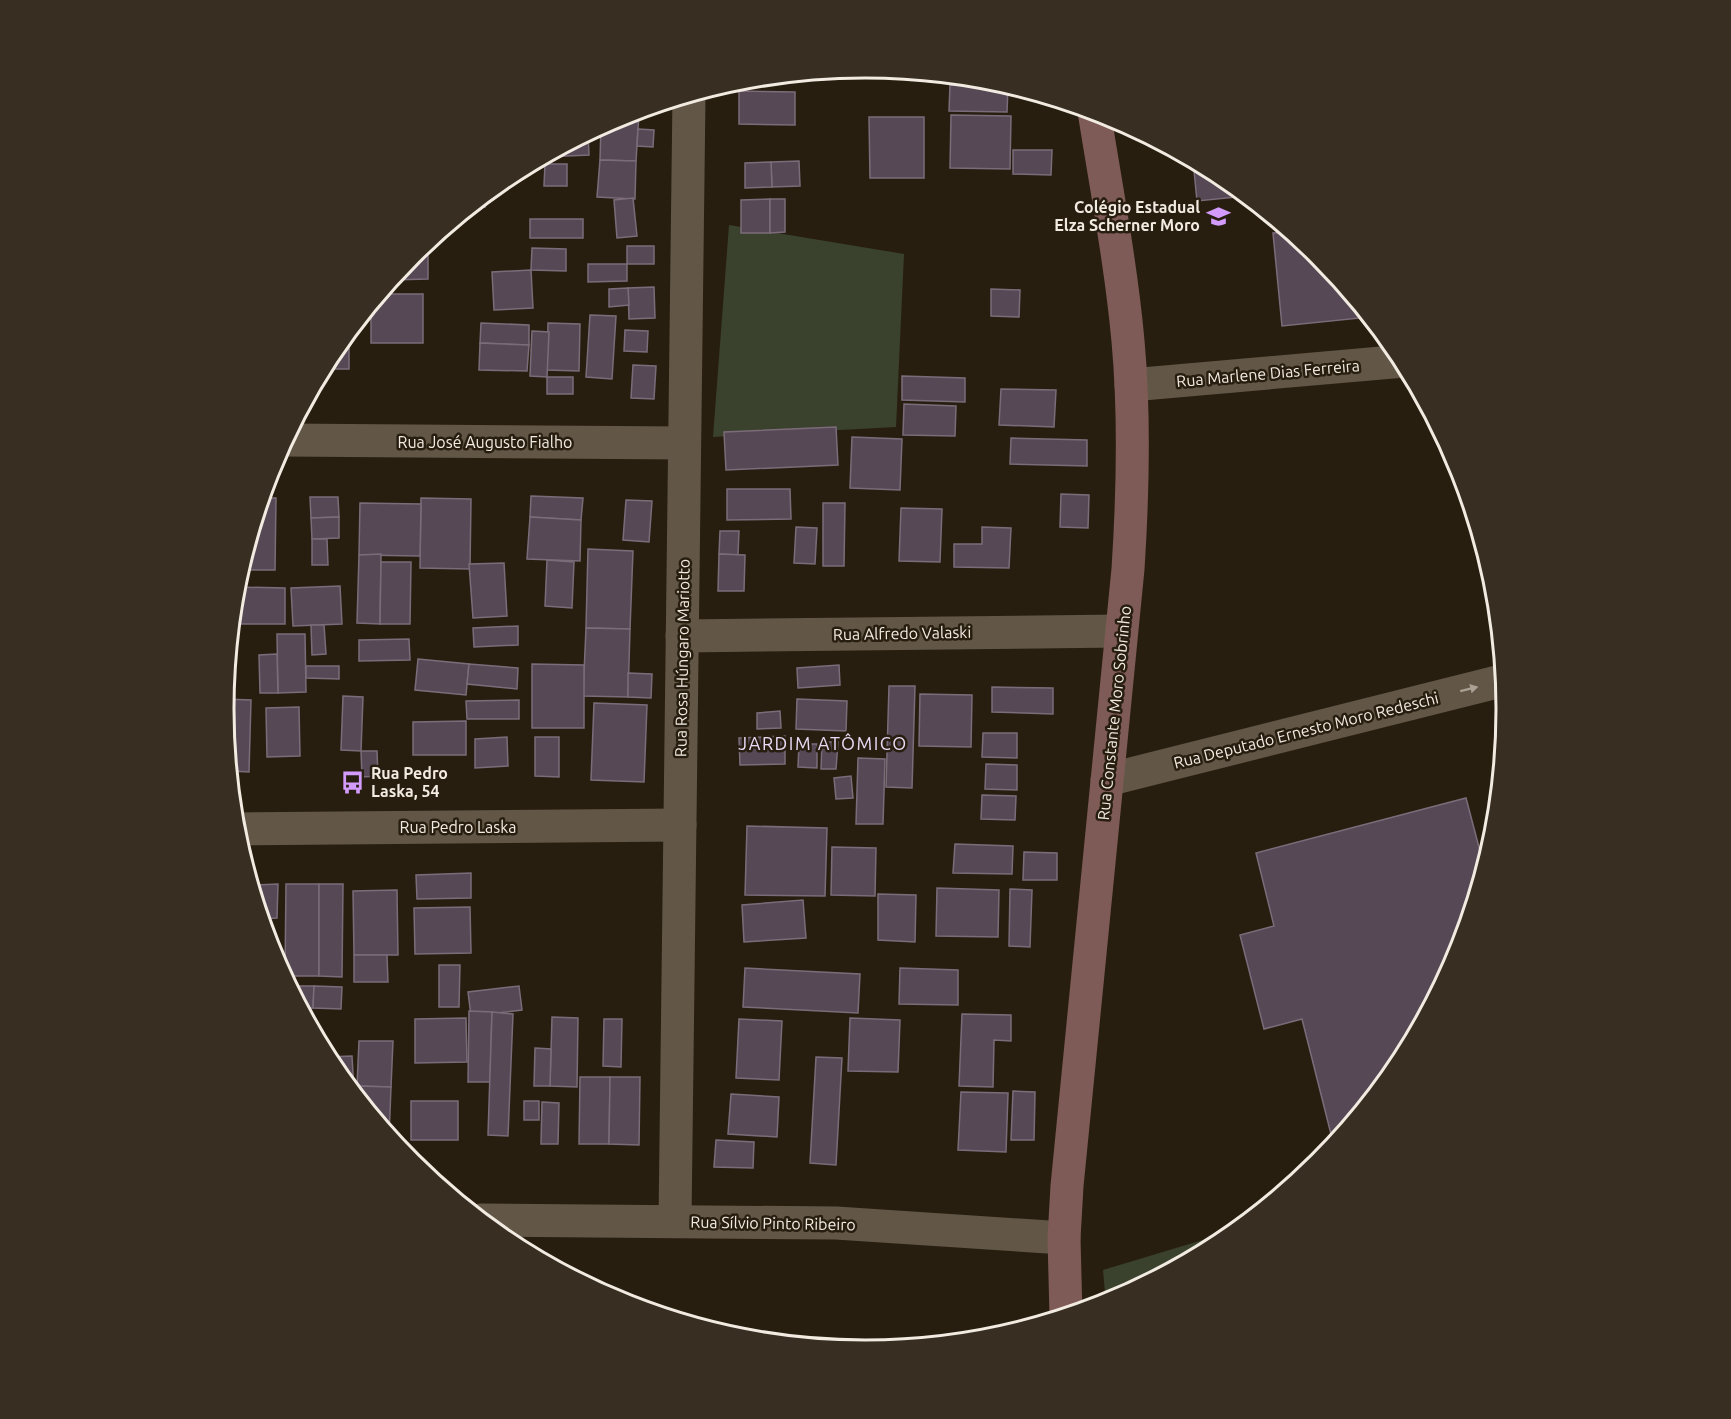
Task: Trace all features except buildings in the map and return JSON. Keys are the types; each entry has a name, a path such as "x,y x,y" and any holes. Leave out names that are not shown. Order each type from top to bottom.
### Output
{"main road":[{"name":"Rua Constante Moro Sobrinho","path":"1066,1308 1064,1238 1067,1186 1133,500 1131,385 1122,292 1096,122"}],"street":[{"name":"Rua Rosa Húngaro Mariotto","path":"675,1221 689,104"},
{"name":"Rua Marlene Dias Ferreira","path":"1131,385 1393,362"},
{"name":"Rua José Augusto Fialho","path":"294,440 684,443"},
{"name":"Rua Alfredo Valaski","path":"682,636 1121,631"},
{"name":"Rua Deputado Ernesto Moro Redeschi","path":"1107,780 1496,682"},
{"name":"Rua Pedro Laska","path":"245,829 680,825"},
{"name":"Rua Sílvio Pinto Ribeiro","path":"494,1220 836,1223 1064,1238"}],"green space":[{"path":"729,225 904,254 896,427 713,437"},
{"path":"1213,1237 1145,1276 1105,1294 1103,1270"}],"place":[{"name":"Colégio Estadual Elza Scherner Moro","path":"1218,216"},
{"name":"Rua Pedro Laska, 54","path":"353,782"}],"district":[{"name":"JARDIM ATÔMICO","path":"823,743"}]}
